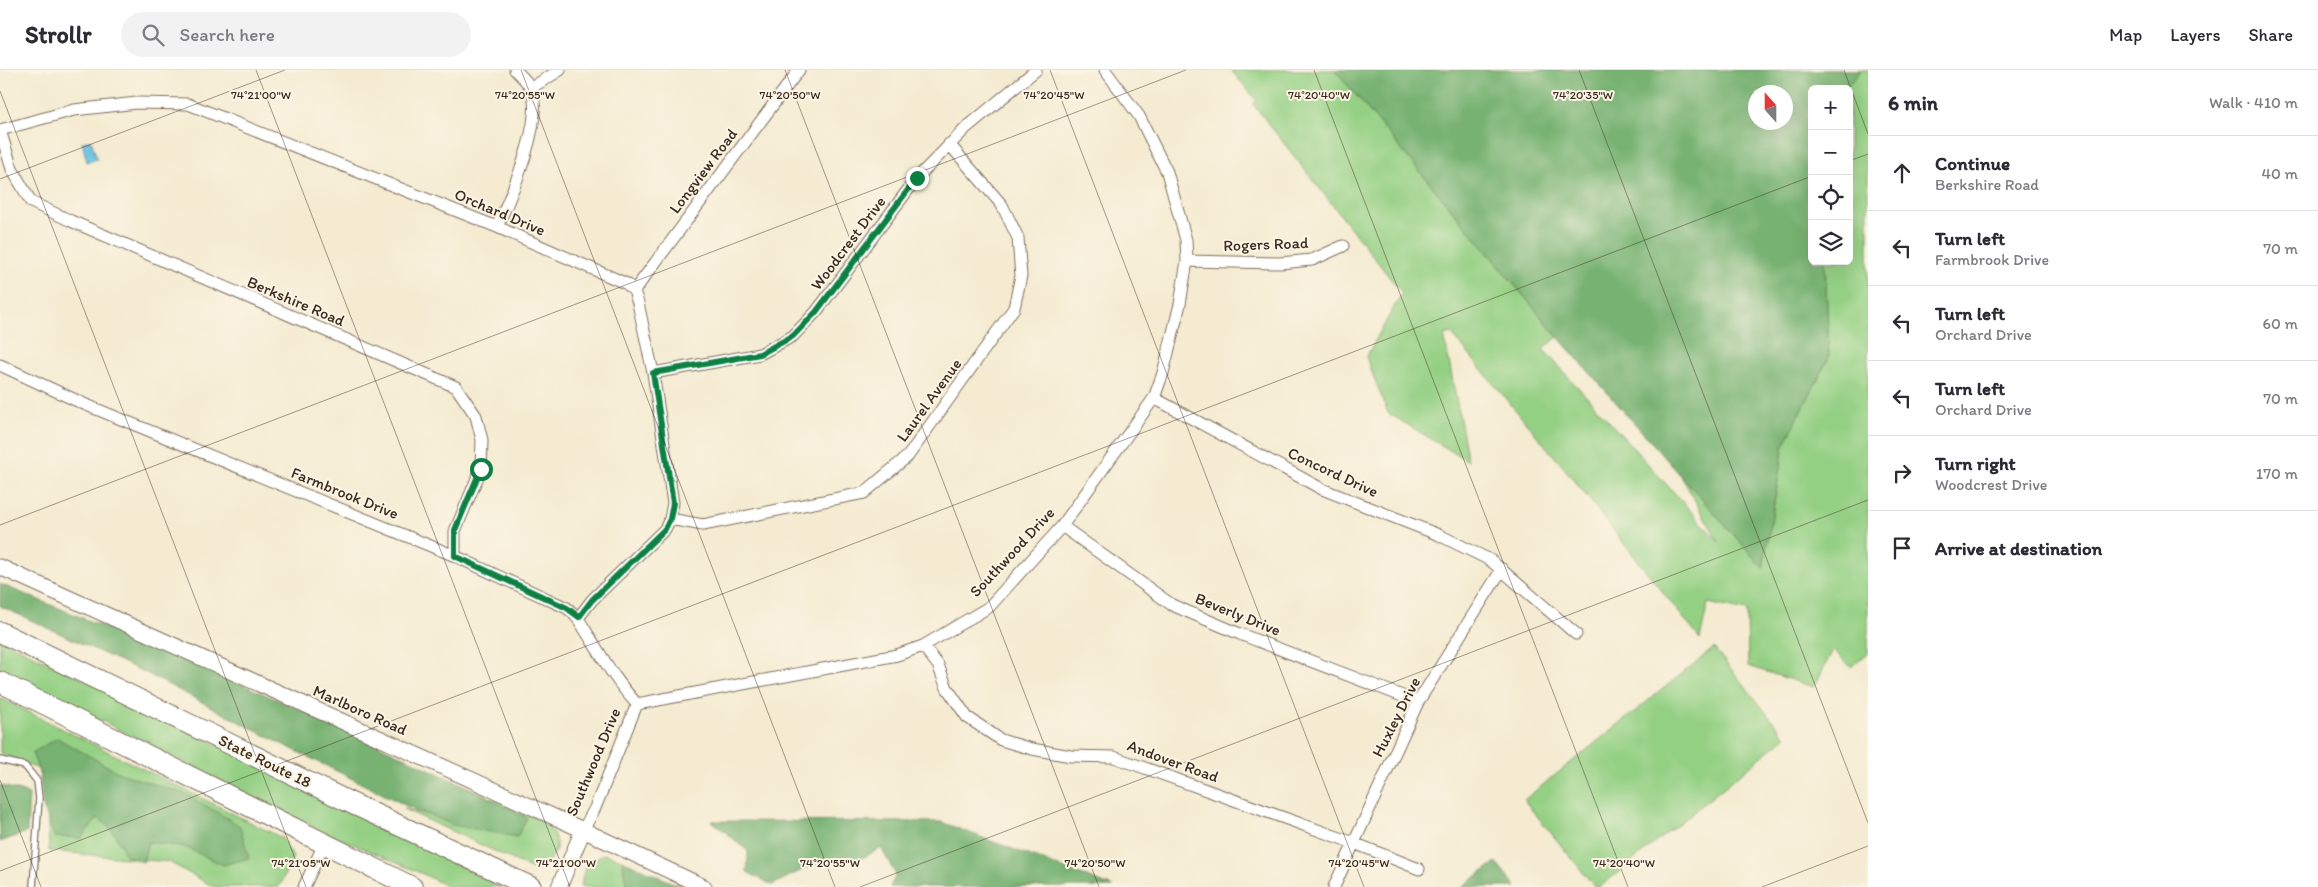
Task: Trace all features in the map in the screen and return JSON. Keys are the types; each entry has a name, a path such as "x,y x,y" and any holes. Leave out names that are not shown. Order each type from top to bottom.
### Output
{"highway":[{"name":"State Route 18","path":"0,632 351,803 531,887"},
{"path":"0,682 412,887"}],"street":[{"path":"497,227 534,126 531,88 514,70"},
{"path":"531,88 560,70"},
{"name":"Longview Road","path":"634,291 799,70"},
{"name":"Woodcrest Drive","path":"653,373 760,354 793,336 816,312 917,178 949,144 1036,70"},
{"name":"Southwood Drive","path":"559,887 583,830 595,808 637,704 897,655 923,646 989,607 1062,526 1154,398 1163,373 1180,304 1187,261 1186,240 1167,172 1139,116 1105,70"},
{"name":"Orchard Drive","path":"0,130 74,110 137,103 188,104 497,227 627,284 634,291"},
{"name":"Berkshire Road","path":"0,130 12,169 31,202 98,233 456,387 476,416 482,440 481,469 455,530 455,556"},
{"name":"Laurel Avenue","path":"670,519 703,525 864,493 908,456 1014,308 1021,276 1018,238 1002,205 949,144"},
{"name":"Rogers Road","path":"1187,261 1280,263 1312,260 1343,246"},
{"path":"634,291 653,373 673,503 670,519 665,529 592,600 579,617 587,634 623,689 637,704"},
{"name":"Farmbrook Drive","path":"0,365 84,404 455,556 567,608 579,617"},
{"name":"Concord Drive","path":"1154,398 1322,489 1439,535 1490,560 1576,634"},
{"name":"Beverly Drive","path":"1062,526 1172,605 1240,634 1418,702"},
{"name":"Marlboro Road","path":"0,567 583,830 704,887"},
{"name":"Huxley Drive","path":"1334,887 1418,702 1502,569"},
{"name":"Andover Road","path":"923,646 938,665 947,688 967,717 1000,740 1032,750 1071,756 1114,757 1419,869"},
{"path":"304,887 324,844"}],"lane":[{"path":"0,760 25,766 37,781 39,798 33,887"}],"green space":[{"path":"1231,70 1335,70 1558,337 1543,349 1719,542 1675,466 1763,568 1784,445 1829,357 1825,265 1853,265 1853,85 1849,85 1861,70 1868,70 1868,653 1851,667 1833,650 1814,687 1748,666 1747,611 1708,603 1700,639 1569,474 1451,333 1444,335 1468,461 1388,413 1366,357 1402,293 1253,104 1257,101"},
{"path":"1335,70 1861,70 1849,85 1808,85 1808,265 1825,265 1829,357 1784,445 1763,568 1558,337"},
{"path":"0,584 332,724 463,785 527,818 517,837 453,825 407,806 278,742 148,674 0,606"},
{"path":"0,639 354,812 501,887 448,887 423,874 320,830 0,670"},
{"path":"1714,648 1786,737 1600,887 1595,887 1524,800"},
{"path":"0,698 282,838 293,857 279,887 214,887 169,862 49,851 47,808 38,769 0,753"},
{"path":"57,738 120,773 188,795 240,826 249,858 223,865 185,847 148,842 143,862 126,856 115,835 98,818 81,838 54,837 43,806 40,774 32,753"},
{"path":"453,780 545,822 551,830 556,843 556,849 550,860 537,871 402,808 517,837"},
{"path":"0,785 29,794 27,832 0,842"},
{"path":"712,821 941,822 1113,887 890,887 896,875 881,848 860,859 814,864 772,885 747,872 748,851"},
{"path":"604,854 622,860 627,887 581,887 586,866"},
{"path":"622,860 682,887 627,887"},
{"path":"1496,862 1516,887 1462,887"}],"water":[{"path":"91,140 97,159 87,162 82,142"}],"route":[{"path":"481,469 455,530 455,556 567,608 579,617 592,600 665,529 670,519 673,503 653,373 760,354 793,336 816,312 917,178"}]}
